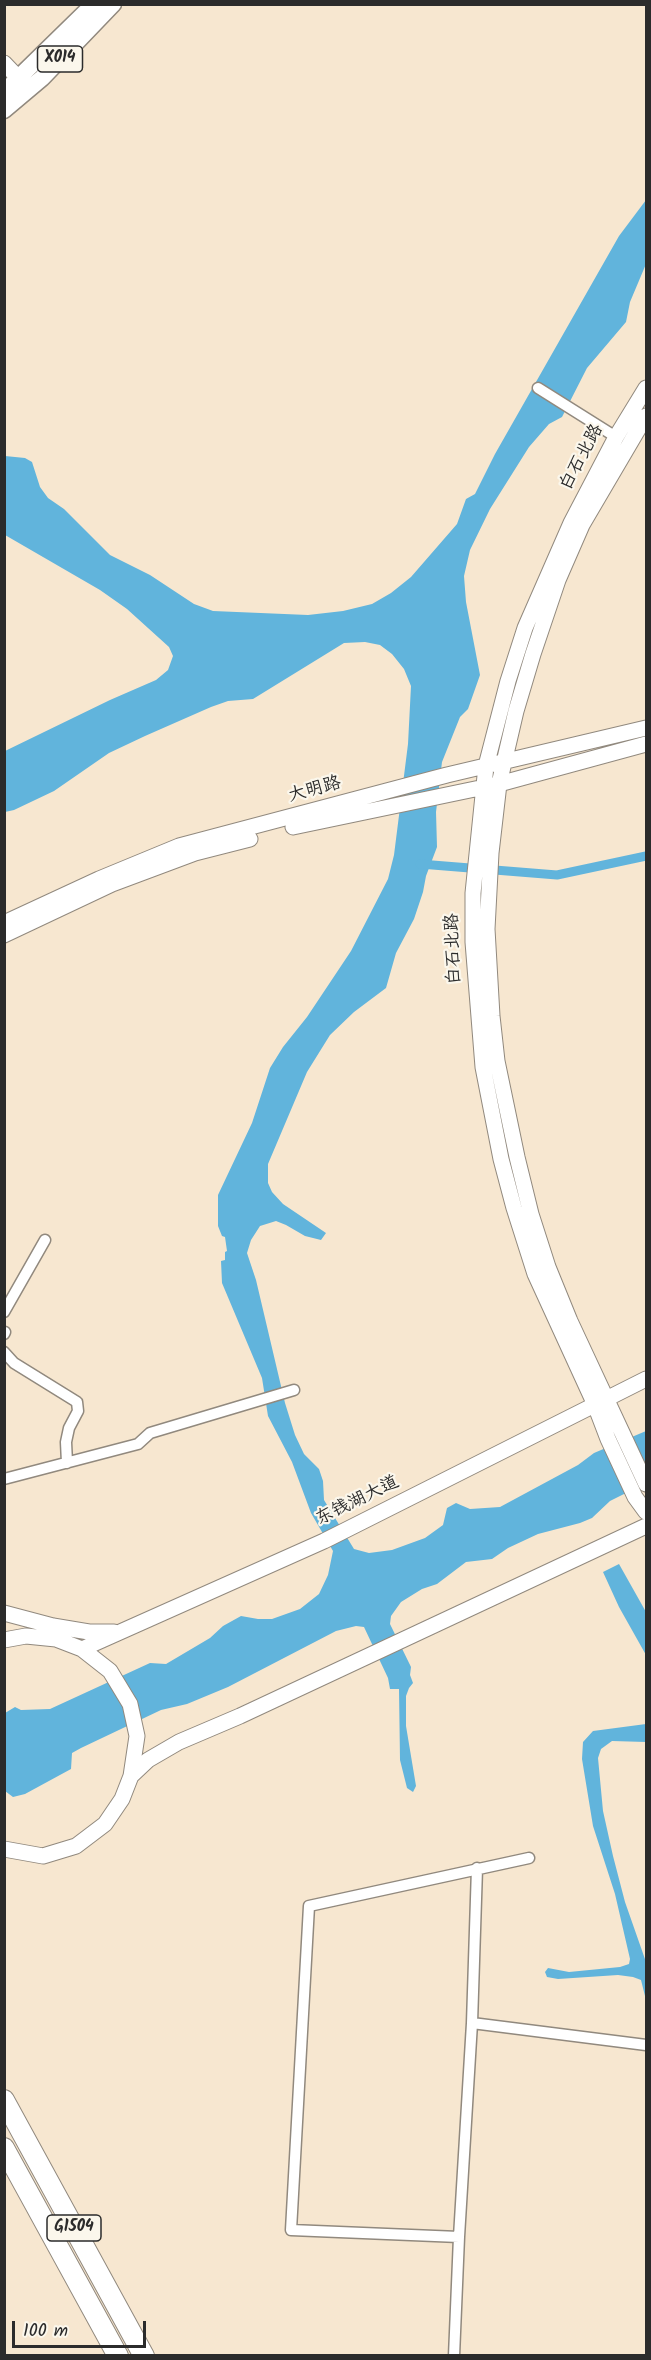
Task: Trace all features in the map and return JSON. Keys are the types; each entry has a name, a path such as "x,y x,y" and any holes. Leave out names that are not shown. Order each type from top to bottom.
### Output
{"highway":[{"name":"G1504","path":"4,2100 144,2355"},
{"name":"G1504","path":"4,2148 118,2355"}],"main road":[{"name":"X014","path":"24,84 94,4"},
{"name":"X014","path":"6,100 113,4"},
{"path":"4,63 24,84"},
{"name":"白石北路","path":"646,388 616,437 546,575 508,681 486,766 483,787 483,853 480,894 487,929 497,1061 516,1157 548,1267 614,1435 635,1497 646,1512"},
{"name":"白石北路","path":"483,853 504,762 533,654 558,580 582,525 646,416"},
{"name":"大明路","path":"4,935 112,884 195,854 395,797 447,775 646,728"},
{"name":"大明路","path":"4,923 99,879 179,846 395,797 444,794 499,784 646,744"},
{"name":"东钱湖大道","path":"82,1650 324,1541 646,1379"},
{"name":"白石北路","path":"614,1435 646,1484"},
{"path":"131,1776 147,1760 179,1742 240,1716 646,1526"},
{"path":"4,1614 89,1632 123,1632"},
{"path":"4,1614 26,1636"},
{"path":"4,1640 26,1636 56,1639 82,1650 110,1671 130,1704 137,1736 131,1776 122,1799 105,1824 76,1846 43,1856 4,1849"}],"street":[{"path":"538,388 616,437"},
{"path":"4,1312 45,1240"},
{"path":"4,1352 14,1363 77,1402 78,1411 69,1428 66,1442 67,1463"},
{"path":"4,1479 138,1444 150,1433 289,1392"},
{"path":"459,2238 291,2230 309,1906 529,1858"},
{"path":"454,2355 472,2023 477,1868"},
{"path":"472,2023 646,2045"}],"water":[{"path":"646,200 646,264 630,302 626,322 587,368 562,417 549,424 529,447 490,509 470,550 464,576 466,602 480,675 468,709 460,717 442,762 436,812 437,847 414,919 396,953 386,988 354,1012 330,1035 307,1072 268,1164 268,1183 272,1192 283,1204 326,1233 321,1240 305,1236 276,1221 260,1226 251,1240 247,1253 256,1280 285,1403 295,1435 304,1454 319,1469 323,1481 324,1500 354,1549 369,1553 392,1550 425,1538 443,1525 447,1508 456,1503 470,1509 500,1507 578,1465 594,1453 646,1431 646,1483 610,1501 592,1518 538,1534 508,1548 492,1559 466,1562 437,1584 422,1589 401,1602 391,1616 390,1624 411,1667 410,1675 413,1683 406,1696 406,1726 416,1786 413,1792 407,1788 400,1760 399,1689 390,1689 388,1678 364,1627 356,1626 336,1631 228,1687 187,1704 161,1710 81,1748 72,1753 71,1769 25,1794 13,1797 5,1791 5,1713 15,1707 21,1710 50,1709 150,1663 166,1664 210,1638 223,1626 241,1616 272,1619 300,1609 319,1594 328,1575 333,1551 311,1513 292,1462 268,1416 262,1378 222,1283 221,1261 225,1260 227,1251 225,1237 222,1236 218,1226 218,1195 252,1123 270,1068 351,951 388,879 394,855 408,744 411,686 404,669 392,654 380,645 365,642 344,643 253,699 228,701 145,736 109,753 54,791 5,812 5,751 156,680 168,670 173,656 169,647 127,609 100,590 5,535 5,456 25,458 32,462 40,487 48,498 64,509 110,555 150,575 194,604 213,611 308,615 343,611 372,604 411,577 457,524 466,499 475,494 495,454 619,236"},
{"path":"619,1564 646,1612 646,1655 619,1607 603,1572"},
{"path":"646,1724 646,1742 612,1741 601,1749 598,1758 603,1811 613,1856 625,1902 646,1962 646,2000 641,1980 633,1977 618,1975 558,1979 547,1977 545,1972 548,1968 569,1972 629,1964 630,1959 615,1894 593,1826 582,1759 583,1742 593,1731"}],"waterway":[{"path":"420,864 557,875 646,856"}]}
